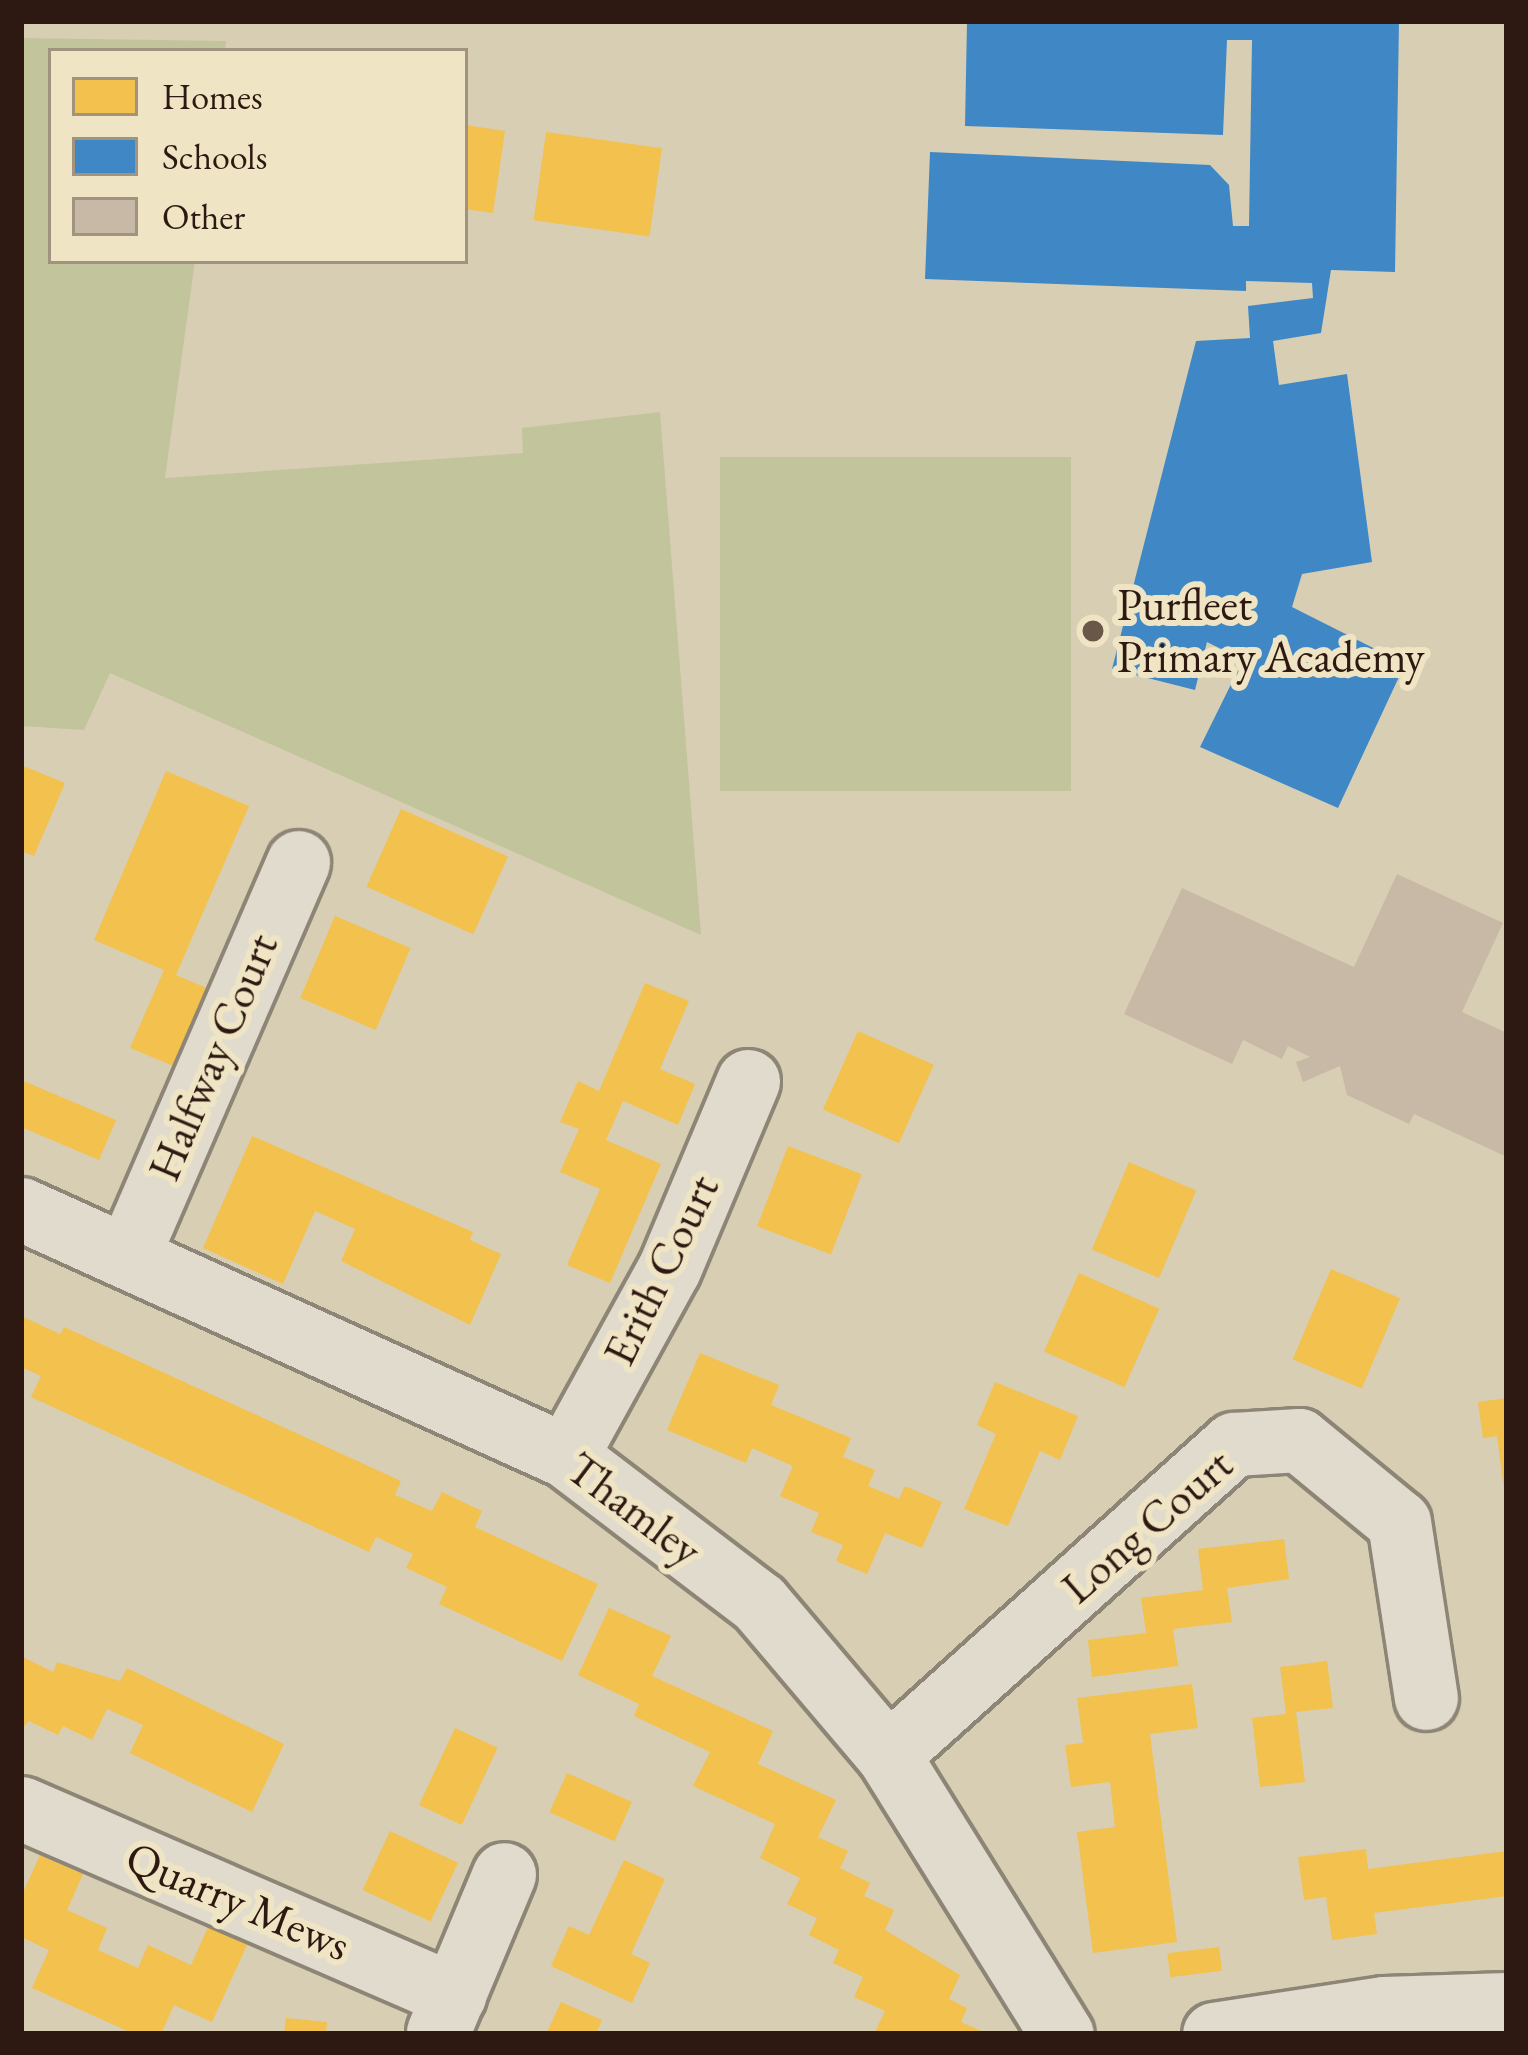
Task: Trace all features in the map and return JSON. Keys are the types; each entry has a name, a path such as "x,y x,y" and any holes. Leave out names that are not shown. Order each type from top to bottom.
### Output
{"street":[{"name":"Halfway Court","path":"128,1253 298,862"},
{"name":"Erith Court","path":"566,1456 668,1269 748,1081"},
{"name":"Thamley","path":"21,1209 128,1253 566,1456 759,1603 888,1756 1062,2034"},
{"name":"Long Court","path":"888,1756 1234,1444 1300,1440 1399,1522 1426,1698"},
{"name":"Quarry Mews","path":"21,1808 446,2014 504,1874"},
{"path":"1214,2034 1384,2008 1507,2004"}],"green space":[{"path":"21,38 226,41 225,48 48,48 48,264 195,264 165,478 523,453 522,428 660,412 701,935 110,673 84,730 21,726"},
{"path":"720,457 1071,457 1071,791 720,791"}],"building: Homes":[{"path":"468,125 505,131 493,213 468,209"},
{"path":"546,132 662,148 649,236 534,220"},
{"path":"21,765 65,783 34,856 21,851"},
{"path":"166,771 249,806 176,975 209,989 176,1067 130,1048 164,970 94,940"},
{"path":"401,809 508,857 473,934 366,887"},
{"path":"335,916 410,948 376,1030 300,998"},
{"path":"645,983 689,1001 660,1069 695,1084 678,1125 623,1101 606,1140 661,1164 610,1283 567,1265 600,1189 560,1172 579,1129 560,1122 578,1081 599,1091"},
{"path":"858,1031 934,1065 899,1143 823,1110"},
{"path":"21,1080 116,1120 99,1160 21,1127"},
{"path":"252,1136 473,1232 470,1240 501,1254 470,1325 341,1261 355,1229 315,1211 283,1284 203,1248"},
{"path":"788,1146 862,1174 831,1255 757,1226"},
{"path":"1129,1162 1196,1191 1159,1278 1092,1249"},
{"path":"1331,1269 1400,1298 1362,1389 1293,1359"},
{"path":"1079,1273 1159,1309 1124,1387 1044,1352"},
{"path":"21,1316 60,1334 64,1327 401,1481 395,1495 432,1511 442,1492 482,1511 475,1527 598,1584 562,1661 439,1604 447,1587 406,1568 413,1554 376,1537 369,1552 31,1397 41,1376 21,1367"},
{"path":"700,1353 779,1385 771,1405 851,1438 843,1457 875,1470 868,1486 899,1499 905,1486 942,1502 922,1548 885,1533 867,1574 836,1561 843,1545 811,1532 819,1513 780,1496 793,1466 752,1448 746,1463 667,1430"},
{"path":"995,1382 1078,1416 1060,1460 1040,1451 1008,1526 964,1509 996,1434 977,1425"},
{"path":"1507,1398 1504,1489 1497,1436 1483,1438 1478,1402"},
{"path":"1284,1539 1289,1579 1227,1588 1232,1622 1173,1629 1178,1666 1092,1677 1088,1640 1146,1633 1141,1598 1203,1590 1198,1549"},
{"path":"609,1608 671,1636 652,1676 773,1731 758,1764 836,1800 818,1837 848,1851 840,1868 870,1883 864,1896 894,1910 885,1930 960,1975 949,1999 967,2008 961,2022 988,2034 874,2034 885,2011 854,1997 863,1977 833,1963 839,1950 809,1935 817,1918 787,1904 800,1878 760,1858 775,1824 693,1786 710,1752 634,1716 639,1704 578,1675"},
{"path":"23,1657 53,1672 57,1662 120,1681 127,1668 284,1744 252,1812 130,1753 143,1725 107,1709 92,1740 63,1726 58,1735 29,1721 21,1729"},
{"path":"1327,1661 1333,1708 1296,1712 1305,1782 1260,1787 1252,1718 1286,1714 1280,1667"},
{"path":"1192,1684 1198,1728 1150,1734 1177,1942 1093,1953 1077,1832 1115,1827 1110,1782 1071,1787 1065,1745 1083,1743 1077,1698"},
{"path":"455,1728 498,1748 462,1825 419,1805"},
{"path":"567,1773 632,1802 614,1841 550,1812"},
{"path":"390,1831 458,1863 431,1922 363,1890"},
{"path":"1366,1849 1368,1869 1507,1851 1507,1896 1374,1913 1377,1934 1332,1940 1326,1897 1304,1900 1298,1857"},
{"path":"40,1855 83,1874 67,1910 107,1928 98,1950 138,1968 148,1945 191,1965 209,1925 248,1943 212,2022 174,2005 161,2034 134,2034 32,1988 49,1950 21,1937 21,1897"},
{"path":"624,1860 665,1879 631,1954 650,1963 632,2003 551,1966 569,1926 589,1935"},
{"path":"1219,1947 1222,1971 1170,1977 1167,1953"},
{"path":"561,2002 602,2020 596,2034 546,2034"},
{"path":"286,2018 327,2022 326,2034 284,2034"}],"building: Schools":[{"path":"967,21 1399,21 1395,272 1331,270 1321,333 1273,341 1279,385 1347,374 1372,562 1302,574 1292,607 1405,664 1338,808 1200,747 1243,660 1207,642 1195,690 1112,669 1196,341 1250,338 1248,306 1313,298 1312,283 1246,281 1246,291 925,279 930,152 1210,165 1229,185 1233,226 1249,226 1252,40 1227,40 1223,135 965,126"}],"building: Other":[{"path":"1397,874 1503,923 1462,1012 1507,1033 1507,1157 1414,1114 1409,1124 1347,1095 1340,1066 1303,1082 1296,1062 1310,1057 1288,1046 1282,1059 1243,1040 1232,1064 1124,1014 1182,888 1354,967"}],"place":[{"name":"Purfleet Primary Academy","path":"1093,631"}]}
